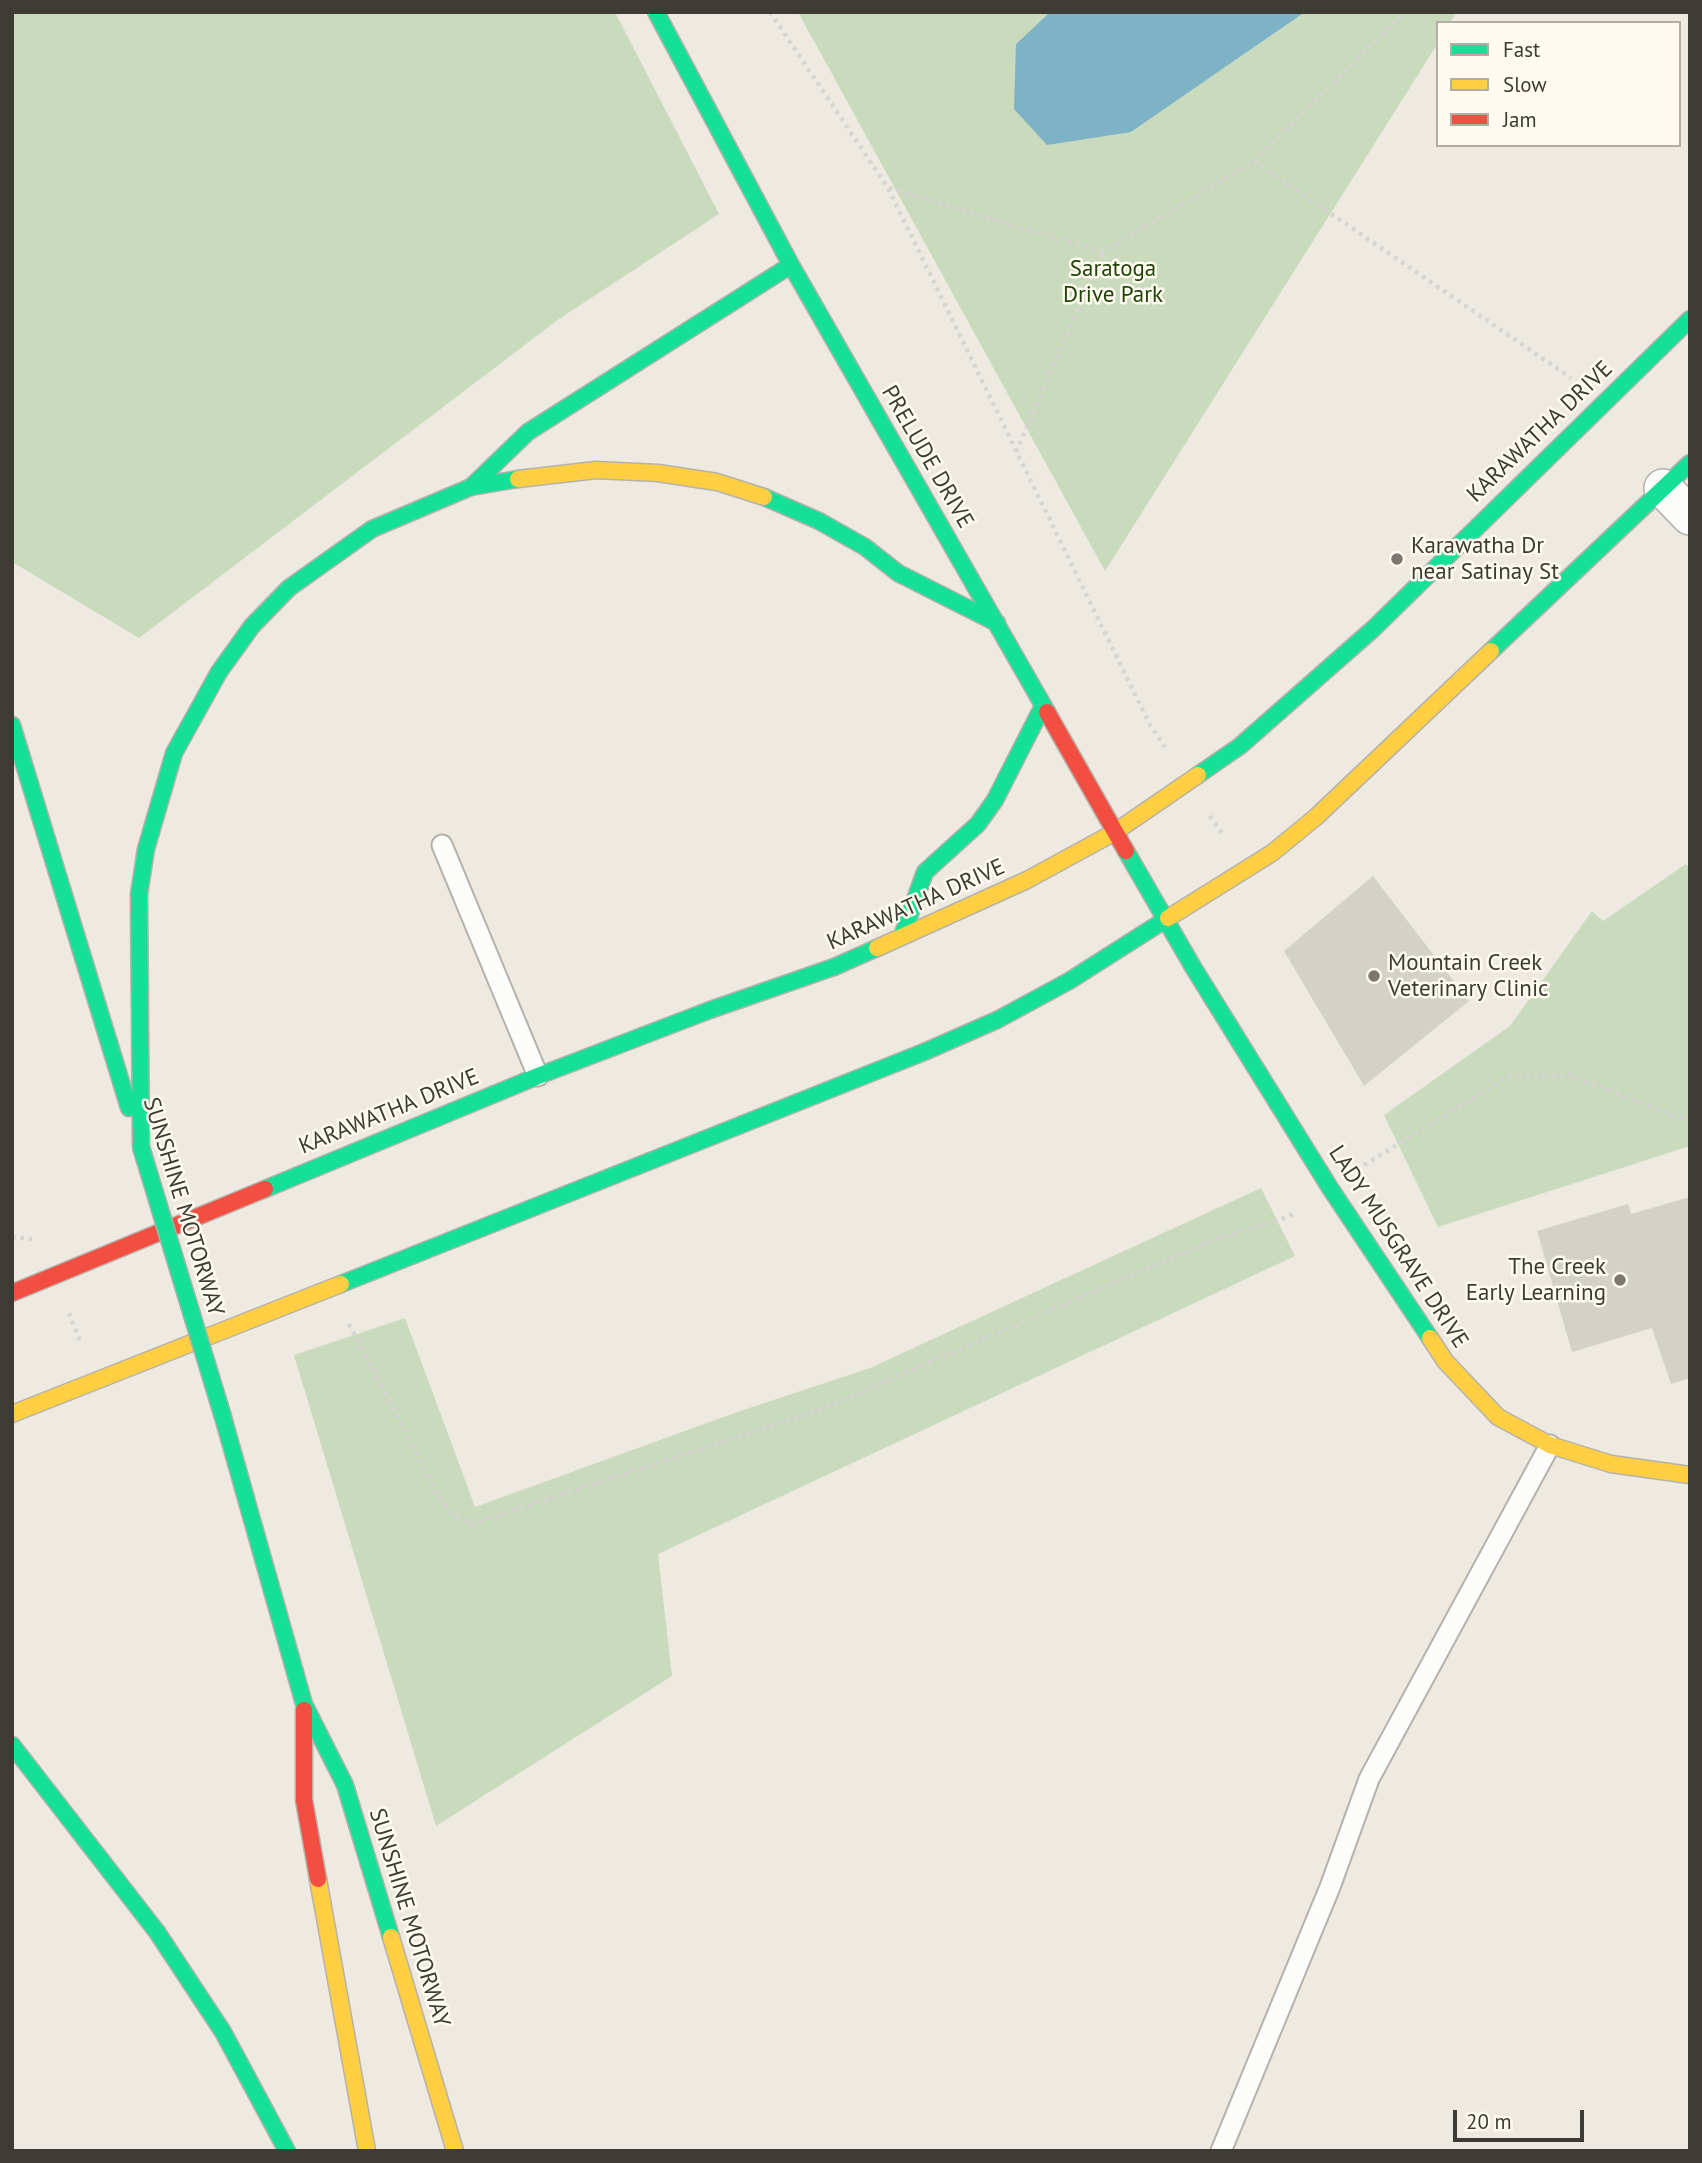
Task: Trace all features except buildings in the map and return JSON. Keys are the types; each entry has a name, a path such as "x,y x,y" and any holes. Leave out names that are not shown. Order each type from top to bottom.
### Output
{"main road":[{"name":"PRELUDE DRIVE","path":"656,12 791,265 1166,920"},
{"path":"471,487 528,432 791,265"},
{"name":"KARAWATHA DRIVE","path":"12,1293 538,1076 710,1010 834,967 1027,880 1115,832 1240,746 1332,666 1690,319"},
{"path":"12,1414 924,1052 997,1020 1166,920 1246,869 1316,817 1690,463"},
{"path":"141,1147 139,894 157,801 178,743 219,672 252,626 289,588 372,529 471,487 532,476 596,470 658,473 717,482 769,499 819,521 865,547 898,573 997,623"},
{"path":"902,936 925,872 978,824 995,800 1043,706"},
{"name":"SUNSHINE MOTORWAY","path":"12,725 223,1416 304,1704 345,1785 455,2151"},
{"name":"LADY MUSGRAVE DRIVE","path":"1166,920 1330,1188 1417,1321 1460,1379 1498,1417 1550,1445 1611,1464 1690,1475"},
{"name":"SUNSHINE MOTORWAY","path":"304,1704 304,1800 367,2151"},
{"path":"12,1745 157,1932 223,2032 287,2151"}],"street":[{"path":"1663,488 1690,516"}],"lane":[{"path":"442,845 538,1076"},
{"path":"1221,2151 1330,1886 1368,1779 1550,1445"}],"path":[{"path":"770,12 888,188 1150,724 1246,869"},
{"path":"1016,452 1103,252 1254,161 1405,12"},
{"path":"1254,161 1604,401"},
{"path":"888,188 1103,252"},
{"path":"344,1315 439,1496 453,1515 472,1524 817,1411 1211,1241 1287,1217 1392,1146 1509,1076 1571,1075 1684,1121 1690,1119"}],"green space":[{"path":"12,12 615,12 719,214 559,319 139,638 12,562"},
{"name":"Saratoga Drive Park","path":"798,12 1050,12 1016,44 1131,132 1305,12 1457,12 1451,21 1436,21 1436,46 1105,571"},
{"path":"1686,864 1690,868 1690,1146 1438,1227 1384,1115 1510,1026 1592,911 1603,921"},
{"path":"1261,1188 1295,1256 658,1554 672,1676 436,1826 294,1355 405,1318 475,1507 740,1411 870,1368"}],"water":[{"path":"1050,12 1305,12 1131,132 1047,145 1014,109 1016,44"}],"traffic: fast":[{"path":"656,12 791,265 1047,712"},
{"path":"471,487 528,432 791,265"},
{"path":"1198,775 1240,746 1373,629 1690,319"},
{"path":"1491,651 1690,463"},
{"path":"141,1147 139,894 146,849 174,753 219,672 252,626 289,588 372,529 471,487 518,479"},
{"path":"764,497 819,521 865,547 898,573 997,623"},
{"path":"902,936 925,872 978,824 995,800 1043,706"},
{"path":"12,725 129,1108"},
{"path":"1126,851 1193,967 1330,1188 1430,1338"},
{"path":"341,1284 924,1052 997,1020 1069,981 1168,918"},
{"path":"265,1189 538,1076 710,1010 834,967 877,948"},
{"path":"141,1147 223,1417"},
{"path":"223,1417 304,1704 345,1785 391,1937"},
{"path":"12,1745 157,1932 223,2032 287,2151"}],"traffic: slow":[{"path":"518,479 596,470 658,473 717,482 764,497"},
{"path":"1168,918 1272,853 1316,817 1491,651"},
{"path":"877,948 1027,880 1115,832 1198,775"},
{"path":"12,1414 341,1284"},
{"path":"1430,1338 1445,1361 1498,1417 1550,1445 1611,1464 1690,1475"},
{"path":"318,1879 367,2151"},
{"path":"391,1937 455,2151"}],"traffic: jam":[{"path":"1047,712 1126,851"},
{"path":"12,1293 265,1189"},
{"path":"304,1710 304,1800 318,1879"}],"place":[{"name":"Karawatha Dr near Satinay St","path":"1397,559"},
{"name":"Mountain Creek Veterinary Clinic","path":"1374,976"},
{"name":"The Creek Early Learning","path":"1620,1280"}]}
